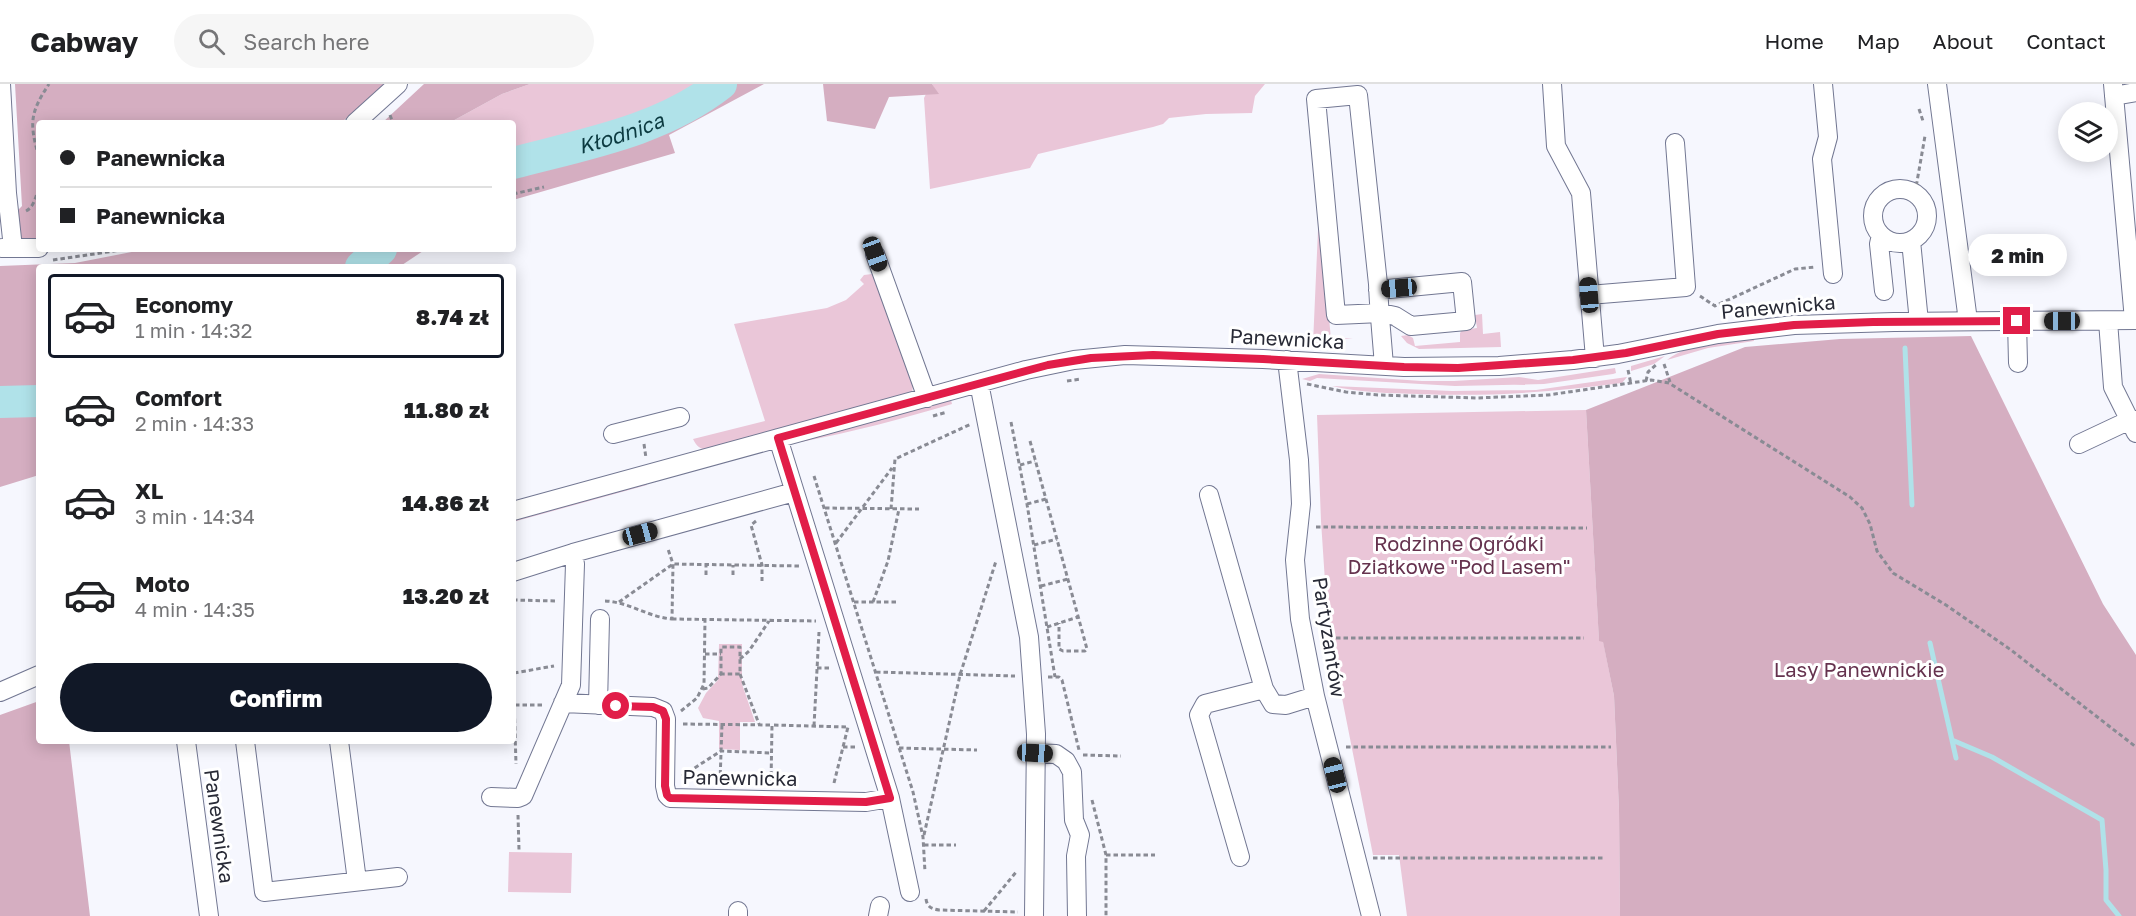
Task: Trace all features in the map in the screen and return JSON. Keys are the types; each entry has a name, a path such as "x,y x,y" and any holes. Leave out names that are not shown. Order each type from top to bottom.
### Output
{"street":[{"path":"1,84 6,248 43,254"},
{"path":"358,120 398,84"},
{"path":"1552,84 1557,146 1581,193 1595,357"},
{"name":"Panewnicka","path":"1823,84 1828,137 1822,159 1832,270"},
{"path":"1937,84 1968,321"},
{"path":"2135,320 2113,90 2136,92"},
{"path":"1378,290 1462,282 1466,321 1411,326 1395,316 1381,313 1336,315 1317,99 1358,95 1378,290 1381,313 1384,366"},
{"path":"1589,295 1686,287 1675,142"},
{"path":"1919,197 1927,220 1920,235 1911,241 1901,243 1889,241 1881,235 1875,227 1873,215 1875,204 1889,191 1900,189 1919,197 1951,195"},
{"path":"1881,235 1879,244 1884,291"},
{"path":"1911,241 1919,322"},
{"path":"875,254 927,398"},
{"name":"Panewnicka","path":"516,510 979,383 1048,365 1091,358 1125,355 1458,368 1534,364 1595,357 1751,330 1826,323 2135,320"},
{"path":"2017,321 2018,363"},
{"path":"2079,444 2134,424 2113,387 2108,321"},
{"name":"Partyzantów","path":"1287,360 1299,460 1301,504 1295,560 1304,638 1315,696 1371,916"},
{"path":"979,383 1029,637 1035,753 1029,914"},
{"path":"613,434 680,417"},
{"path":"778,438 918,891"},
{"path":"516,571 794,492"},
{"path":"1209,495 1264,689 1273,704 1286,705 1315,696"},
{"path":"491,797 518,798 523,796 571,685 574,636 573,553"},
{"path":"598,705 600,619"},
{"path":"574,636 586,638 599,646"},
{"path":"0,692 36,676"},
{"path":"1240,857 1199,715 1205,704 1264,689"},
{"path":"563,703 653,707 663,711 666,724"},
{"name":"Panewnicka","path":"666,724 665,786 667,795 675,799 866,802 890,798"},
{"name":"Panewnicka","path":"186,744 209,916"},
{"path":"245,744 264,892 398,877"},
{"path":"339,744 357,881"},
{"path":"1035,753 1056,754 1066,761 1072,772 1074,820 1080,835 1076,856 1077,916"}],"path":[{"path":"36,147 32,134 35,106 49,84"},
{"path":"1919,109 1926,131 1919,197"},
{"path":"516,193 544,187"},
{"path":"43,254 81,257 110,252"},
{"path":"1686,287 1715,306 1795,269 1832,270"},
{"path":"1664,364 1670,384"},
{"path":"1628,366 1631,384"},
{"path":"1060,383 1088,377"},
{"path":"1313,385 1346,392 1378,395 1477,398 1548,395 1651,380 1670,384 1850,497 1862,508 1870,524 1877,551 1893,573 1946,605 2011,650 2136,747"},
{"path":"942,413 950,411"},
{"path":"836,543 894,466 898,457 978,421"},
{"path":"1011,422 1027,504 1055,677"},
{"path":"640,428 648,466"},
{"path":"1030,441 1087,649 1085,651 1059,649 1059,623"},
{"path":"1019,465 1035,461"},
{"path":"891,509 894,466"},
{"path":"814,476 913,792 923,837 926,879"},
{"path":"1027,504 1046,499"},
{"path":"825,508 919,509"},
{"path":"873,602 888,561 899,509"},
{"path":"758,517 751,525 762,565 762,581"},
{"path":"1298,527 1587,528"},
{"path":"1034,545 1057,539"},
{"path":"668,549 673,564 672,619"},
{"path":"923,837 960,675 998,555"},
{"path":"619,602 673,564 807,566"},
{"path":"706,564 706,575"},
{"path":"733,564 733,575"},
{"path":"1041,586 1068,579"},
{"path":"516,600 619,602 659,618 672,619 820,620"},
{"path":"854,602 896,602"},
{"path":"1047,627 1078,617"},
{"path":"666,724 697,698 702,690 705,620"},
{"path":"740,659 750,651 769,621"},
{"path":"814,726 819,630"},
{"path":"1304,638 1584,638"},
{"path":"702,690 708,688 721,674 721,647 740,647 740,674 759,724"},
{"path":"705,654 721,654"},
{"path":"516,673 563,665"},
{"path":"817,668 839,668"},
{"path":"876,672 1023,676"},
{"path":"721,674 740,674"},
{"path":"516,705 544,705"},
{"path":"666,724 857,726"},
{"path":"720,800 722,724"},
{"path":"771,800 772,725"},
{"path":"834,786 848,727"},
{"path":"516,736 519,850"},
{"path":"843,747 864,746"},
{"path":"1328,747 1611,747"},
{"path":"899,748 977,750"},
{"path":"665,786 721,751 772,753"},
{"path":"1081,755 1121,756"},
{"path":"924,845 956,845"},
{"path":"1106,855 1155,855"},
{"path":"1357,859 1405,856 1603,858"},
{"path":"984,911 1018,870"},
{"path":"918,891 931,909 1029,914"}],"green space":[{"path":"15,84 384,84 344,120 36,120 36,241 19,242 15,213 22,206"},
{"path":"424,84 530,84 502,94 454,120 385,120"},
{"path":"530,84 715,84 668,110 643,120 516,155 516,120 454,120 502,94"},
{"path":"734,84 764,84 669,135 675,153 516,199 516,169 668,125 723,93"},
{"path":"823,84 932,84 939,94 889,97 875,129 827,121"},
{"path":"932,84 1265,84 1255,96 1252,113 1169,118 1163,124 1153,127 1038,154 1030,168 930,189 924,98 926,94 938,94"},
{"path":"1320,224 1331,339 1353,338 1313,344 1318,230"},
{"path":"132,252 371,252 357,264 50,264 75,263"},
{"path":"388,252 422,252 404,264 374,264"},
{"path":"36,265 36,394 0,396 0,266"},
{"path":"872,274 877,277 878,286 913,386 912,393 720,447 704,449 698,446 693,439 765,421 734,324 827,308 846,300 864,284 860,280 864,275"},
{"path":"1482,314 1483,334 1500,332 1501,347 1419,349 1407,343 1401,336 1408,335 1413,338 1415,346 1460,342 1462,330 1477,328 1475,315"},
{"name":"Lasy Panewnickie","path":"1971,336 2103,604 2136,655 2136,916 1620,916 1619,810 1614,696 1603,642 1599,641 1586,410 1745,347 1840,339"},
{"path":"1753,337 1754,341 1708,348 1667,360 1697,346"},
{"path":"1665,356 1654,364 1631,371 1631,366"},
{"path":"1615,368 1616,373 1613,374 1544,384 1455,386 1302,379 1319,374 1422,381 1519,377 1538,380"},
{"path":"1627,377 1622,383 1496,394 1386,393 1332,386 1452,391 1536,390"},
{"path":"951,400 952,404 914,415 801,442 801,441"},
{"path":"0,410 36,410 36,476 0,487"},
{"name":"Rodzinne Ogródki Działkowe \"Pod Lasem\"","path":"1586,410 1599,640 1603,641 1614,696 1619,810 1620,916 1407,916 1399,855 1373,855 1328,627 1317,415"},
{"path":"647,484 516,521 516,519"},
{"path":"719,644 742,644 742,684 755,722 740,722 740,750 719,749 719,721 703,718 698,708 706,693 718,680"},
{"path":"36,702 36,744 69,744 90,916 0,916 0,715"},
{"path":"509,852 572,853 571,893 508,892"}],"waterway":[{"name":"Kłodnica","path":"516,162 595,142 648,125 698,100 721,84"},
{"path":"564,150 572,160"},
{"name":"Kłodnica","path":"364,264 378,252"},
{"path":"1905,348 1912,505"},
{"name":"Kłodnica","path":"0,402 36,401"},
{"path":"1930,643 1956,758"},
{"path":"1952,740 1992,757 2102,820 2106,900 2119,916"}],"route":[{"path":"616,706 653,707 663,711 666,719 665,786 670,798 866,802 890,798 778,438 1048,365 1091,358 1125,355 1241,358 1458,368 1573,360 1626,353 1718,334 1794,325 2017,321"}]}
